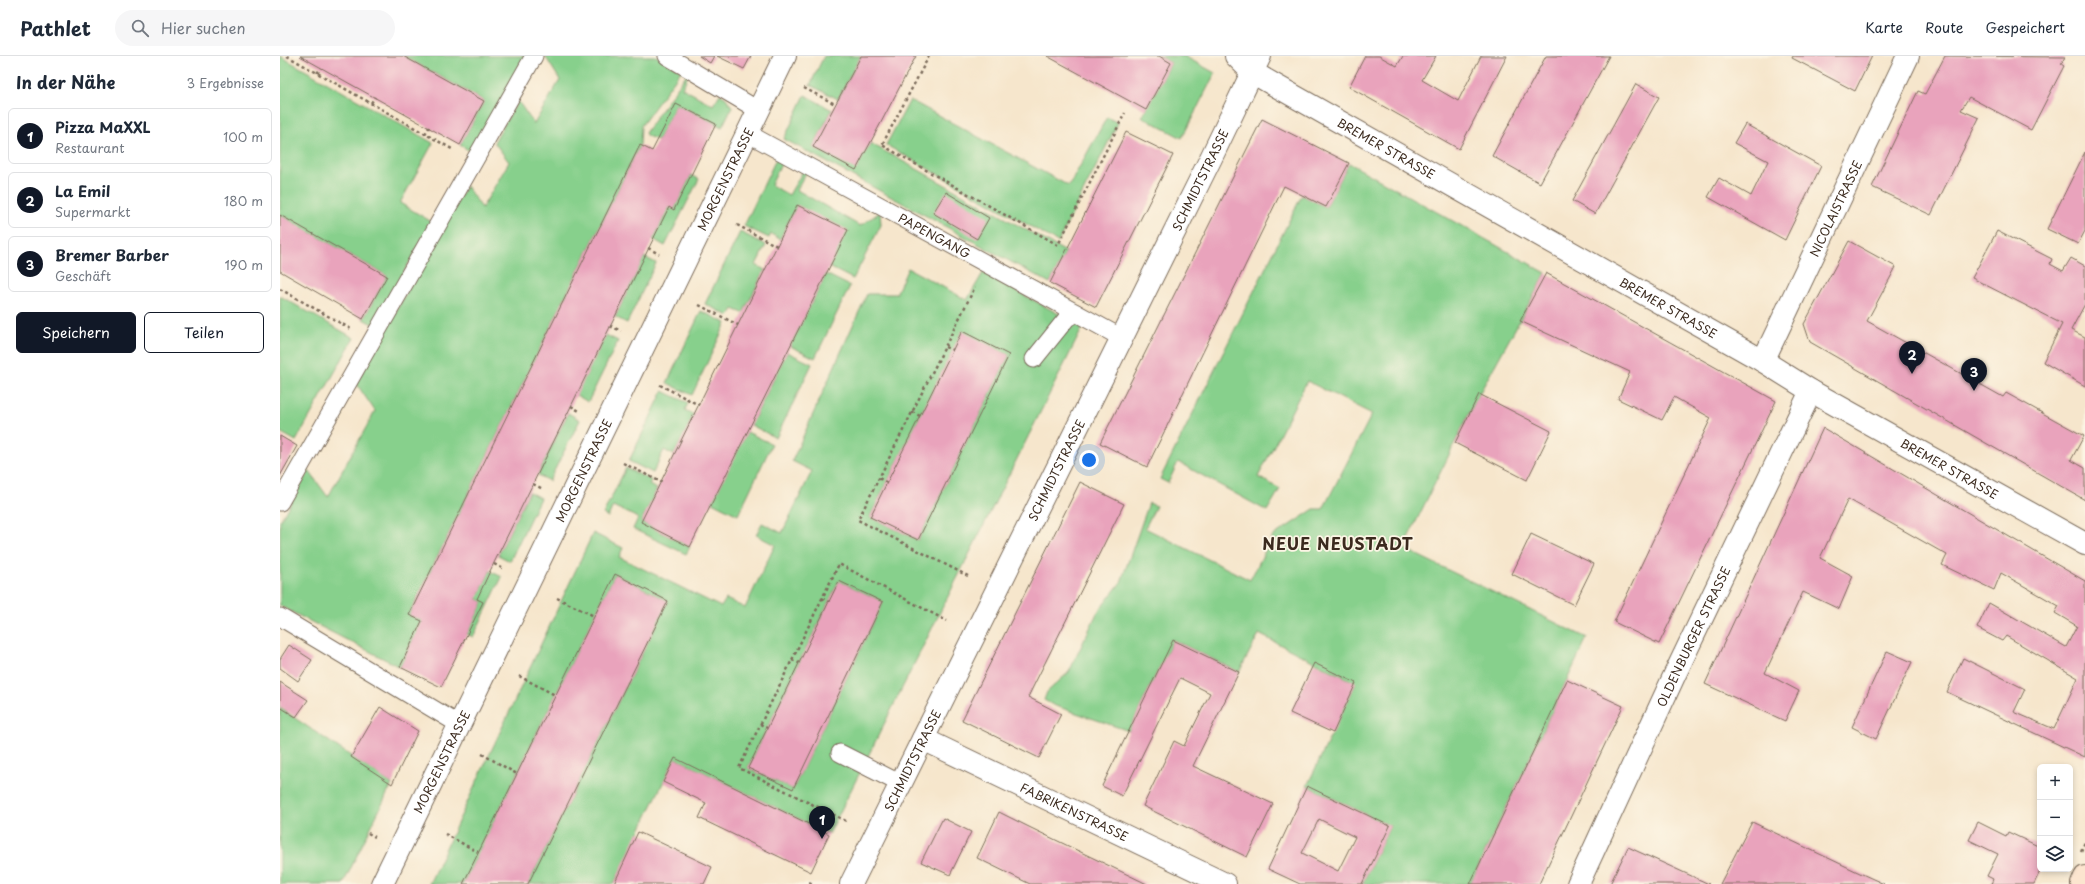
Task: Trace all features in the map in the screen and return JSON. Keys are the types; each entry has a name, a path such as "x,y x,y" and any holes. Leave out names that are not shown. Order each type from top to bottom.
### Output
{"main road":[{"path":"2082,884 2085,877"}],"street":[{"name":"MORGENSTRASSE","path":"382,884 785,56"},
{"name":"BREMER STRASSE","path":"1236,56 1256,64 1763,361 1811,391 2085,544"},
{"name":"NICOLAISTRASSE","path":"1763,361 1908,56"},
{"name":"SCHMIDTSTRASSE","path":"851,884 1212,158 1256,64"},
{"name":"OLDENBURGER STRASSE","path":"1578,884 1675,674 1811,391"},
{"name":"FABRIKENSTRASSE","path":"924,739 1225,884"}],"lane":[{"path":"280,502 534,56"},
{"path":"667,56 758,110"},
{"name":"PAPENGANG","path":"747,132 1122,338"},
{"path":"1034,359 1067,318 1076,313"},
{"path":"280,618 460,725"},
{"path":"840,753 901,784"}],"path":[{"path":"287,56 474,162"},
{"path":"929,56 882,145 1058,245 1125,113"},
{"path":"317,73 321,68"},
{"path":"804,88 835,104"},
{"path":"371,103 375,97"},
{"path":"425,134 429,128"},
{"path":"737,225 777,246"},
{"path":"968,576 858,520 987,264"},
{"path":"280,289 372,341"},
{"path":"699,305 738,325"},
{"path":"945,347 953,350"},
{"path":"660,385 699,405"},
{"path":"571,406 587,415"},
{"path":"912,412 920,416"},
{"path":"624,463 661,482"},
{"path":"879,478 887,482"},
{"path":"533,484 548,492"},
{"path":"494,564 510,573"},
{"path":"846,821 739,768 839,564 947,621"},
{"path":"557,598 594,616"},
{"path":"822,598 829,602"},
{"path":"792,660 799,664"},
{"path":"519,676 555,695"},
{"path":"760,724 767,728"},
{"path":"482,754 517,774"},
{"path":"444,834 478,852"},
{"path":"809,882 813,884"}],"green space":[{"path":"280,56 433,143 400,203 432,222 374,325 363,319 387,276 280,215"},
{"path":"403,56 526,56 472,152 460,145 484,101"},
{"path":"545,56 656,56 681,71 641,126 640,145 409,615 422,621 400,667 280,606 280,521 309,471 328,497 375,411 356,383 466,186 482,208 509,162 494,142 518,101 534,124 560,80"},
{"path":"824,56 861,56 838,99 810,85"},
{"path":"1159,56 1184,56 1215,73 1182,138 1142,117 1171,63"},
{"path":"686,75 688,76 682,88 713,105 720,94 726,98 732,107 722,127 676,104 658,140 647,136 645,133"},
{"path":"805,95 832,110 813,147 856,169 870,143 1066,252 1050,283 784,139"},
{"path":"910,100 1069,186 1107,117 1118,123 1058,242 886,145"},
{"path":"778,155 784,158 771,185 789,195 804,169 807,171 797,190 860,226 880,212 881,225 853,279 829,267 797,205 780,239 771,234 769,238 744,226"},
{"path":"1349,163 1546,273 1479,394 1403,548 1587,638 1470,884 1362,884 1390,826 1307,786 1356,683 1259,634 1239,672 1173,640 1129,731 1053,705 1044,700 1047,692 1069,672 1097,613 1121,582 1149,503 1156,506 1145,528 1250,580 1273,536 1314,509 1323,509 1372,414 1307,381 1258,477 1280,489 1267,511 1178,462 1168,483 1160,479 1302,195 1326,207"},
{"path":"691,175 699,179 665,246 653,239 669,207 674,209"},
{"path":"740,232 766,245 756,265 765,270 743,313 733,309 729,316 705,304"},
{"path":"644,257 656,263 627,323 615,317"},
{"path":"908,268 967,300 983,273 1083,327 829,834 675,758 614,884 528,884 668,601 615,574 463,884 429,884 593,533 623,548 619,557 721,607 726,599 745,608 775,545 756,535 762,523 782,533 812,471 792,461 867,294 896,294","holes":["962,332 1009,355 918,540 870,517","839,581 883,602 793,789 748,768"]},
{"path":"826,274 850,286 815,358 790,346"},
{"path":"280,296 354,338 296,441 280,432"},
{"path":"701,311 726,323 692,395 667,383"},
{"path":"606,335 618,341 588,402 576,395"},
{"path":"787,352 812,364 776,438 751,425"},
{"path":"663,391 688,403 685,410 694,415 674,455 664,450 653,473 629,461"},
{"path":"568,413 580,420 549,481 538,475"},
{"path":"747,432 772,444 738,515 712,502"},
{"path":"626,468 651,480 649,485 657,489 641,522 690,547 686,554 633,529 638,518 613,506 608,517 603,514"},
{"path":"529,492 540,498 510,561 498,555"},
{"path":"490,571 502,577 473,637 467,634 483,602 477,599"},
{"path":"280,708 392,784 343,884 280,884"}],"building":[{"path":"300,56 403,56 484,101 460,145"},
{"path":"699,56 714,56 710,63"},
{"path":"717,56 751,56 744,69"},
{"path":"861,56 916,56 856,170 813,147"},
{"path":"1047,56 1159,56 1171,63 1146,110"},
{"path":"1365,56 1379,56 1397,66 1403,56 1436,56 1422,80 1458,101 1481,56 1507,56 1459,149 1349,87"},
{"path":"1546,56 1609,56 1540,183 1492,156"},
{"path":"1793,56 1872,56 1855,91 1792,58"},
{"path":"1945,56 2065,57 2061,64 2064,66 2031,130 1969,97 1961,110 1979,118 1931,215 1872,187 1918,91 1925,94"},
{"path":"1636,84 1659,97 1595,214 1572,201"},
{"path":"676,104 716,124 674,210 669,207 490,571 477,599 483,602 441,687 400,667 422,621 409,615 640,145 652,151"},
{"path":"1262,119 1349,163 1326,207 1284,186 1147,467 1100,443"},
{"path":"1745,124 1821,166 1785,240 1708,197 1719,178 1751,196 1768,161 1734,143"},
{"path":"1126,132 1173,155 1096,307 1050,283"},
{"path":"2085,152 2085,231 2078,244 2047,229"},
{"path":"946,192 989,218 977,239 933,213"},
{"path":"797,205 848,230 690,547 641,522"},
{"path":"280,215 387,276 363,319 280,271"},
{"path":"1997,231 2052,259 2050,264 2063,271 2071,258 2085,266 2085,304 2071,330 2085,337 2085,386 2043,362 2062,324 1972,278"},
{"path":"1849,241 1896,267 1867,321 2003,397 2006,393 2084,436 2071,460 2085,468 2085,500 1810,342 1804,324"},
{"path":"1546,273 1776,401 1659,644 1614,622 1711,418 1674,397 1662,420 1618,399 1630,372 1520,321"},
{"path":"962,331 1009,355 918,540 870,517"},
{"path":"1479,394 1551,431 1527,480 1455,443"},
{"path":"1823,428 2085,581 2085,757 1947,692 1963,658 2025,689 2014,712 2054,729 2078,678 2006,636 2002,641 1977,628 1989,603 2066,647 2077,626 2055,613 2059,606 2001,573 1994,590 1942,565 1947,555 1848,499 1820,558 1853,576 1839,609 1803,592 1765,673 1799,691 1785,721 1705,684"},
{"path":"280,436 297,446 280,476"},
{"path":"1080,482 1124,504 1028,697 1061,714 1039,758 962,720"},
{"path":"1531,534 1594,564 1574,605 1512,574"},
{"path":"615,574 668,601 528,884 463,884"},
{"path":"839,581 883,602 793,789 748,768"},
{"path":"1173,640 1239,672 1193,766 1273,804 1247,857 1143,806 1174,741 1184,746 1210,693 1180,678 1122,796 1102,786"},
{"path":"289,645 312,660 298,681 280,668 280,659"},
{"path":"1887,651 1912,662 1876,739 1852,727"},
{"path":"1314,663 1356,683 1333,733 1290,713"},
{"path":"1567,680 1623,706 1539,884 1470,884"},
{"path":"280,682 308,700 296,717 280,707"},
{"path":"380,707 418,731 392,784 351,757"},
{"path":"675,758 829,834 811,872 699,818 706,803 663,782"},
{"path":"1307,786 1390,826 1362,884 1300,884 1268,869","holes":["1319,819 1355,837 1338,871 1302,853"]},
{"path":"999,812 1147,884 1030,884 977,858"},
{"path":"943,818 971,832 950,875 921,862"},
{"path":"1752,822 1862,874 1884,884 1720,884"},
{"path":"1978,822 2006,836 2008,832 2037,846 2037,872 2040,872 2034,884 1991,884 1993,879 1987,876 1998,854 1969,840"},
{"path":"638,832 712,867 704,884 614,884"},
{"path":"1628,847 1709,884 1610,884"}],"place":[{"name":"La Emil","path":"1912,374"},
{"name":"Bremer Barber","path":"1974,391"},
{"name":"Pizza MaXXL","path":"822,839"}],"district":[{"name":"NEUE NEUSTADT","path":"1338,543"}]}
